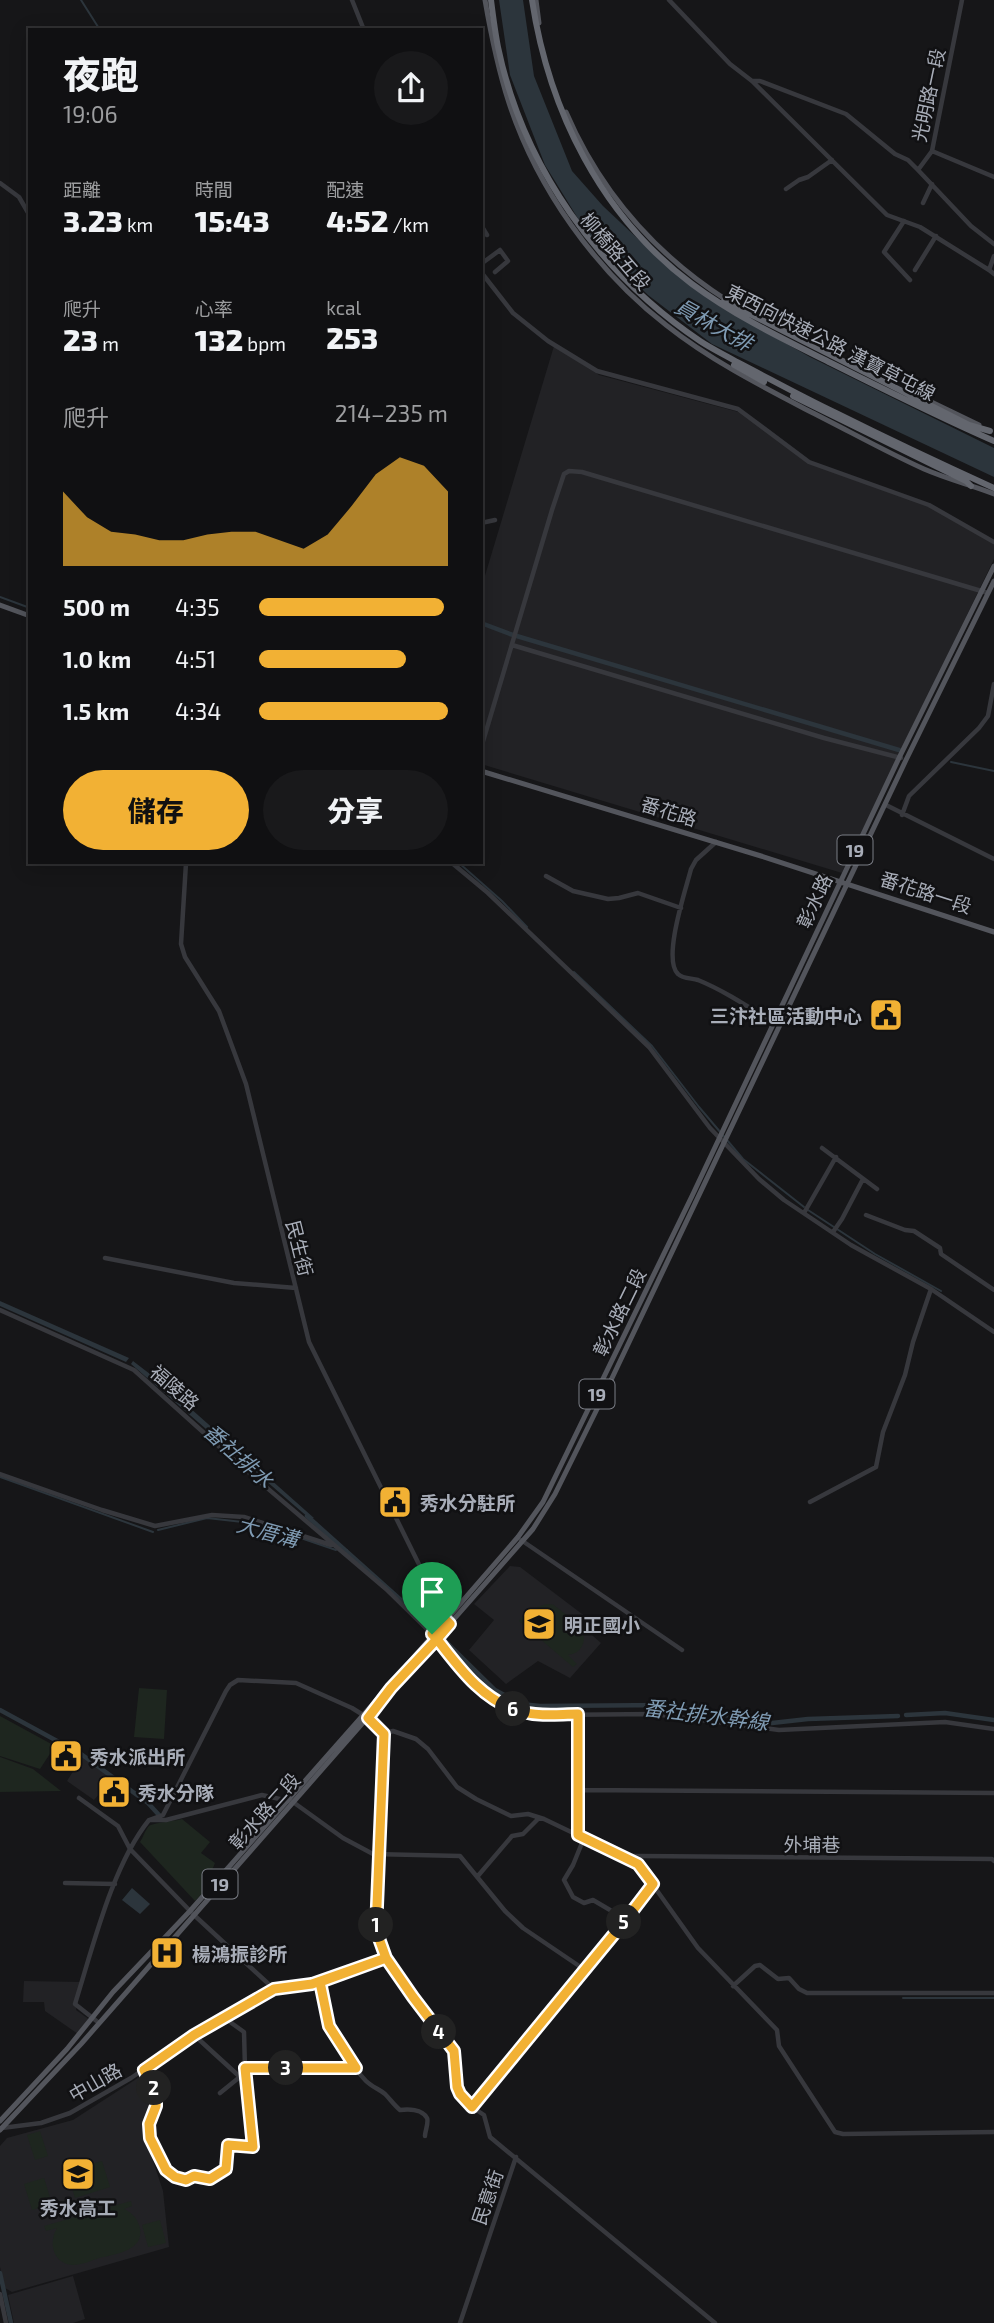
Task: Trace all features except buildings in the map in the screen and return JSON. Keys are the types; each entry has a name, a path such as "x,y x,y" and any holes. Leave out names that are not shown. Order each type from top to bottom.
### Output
{"highway":[{"path":"491,0 498,47 508,82 537,156 566,208 596,249 646,298 701,342 781,386 994,488"},
{"name":"東西向快速公路 漢寶草屯線","path":"534,0 548,76 579,150 619,212 680,275 712,299 764,329 895,396 994,441"},
{"path":"680,275 762,322 946,414 992,432"},
{"path":"723,354 729,362 751,374 966,481 971,486"}],"main road":[{"name":"柳橋路五段","path":"485,0 493,46 509,104 533,160 579,235 638,301 667,326 736,372 923,469 994,494"},
{"name":"柳橋路五段","path":"534,0 556,88 578,137 616,199 664,253 701,284 747,312 992,432"},
{"name":"彰水路","path":"722,1139 886,805 994,566"},
{"name":"彰水路","path":"722,1139 899,758 985,591 994,581"},
{"path":"0,605 28,615"},
{"name":"番花路","path":"483,772 848,883"},
{"name":"番花路一段","path":"848,883 994,932"},
{"name":"彰水路二段","path":"0,2126 100,2023 290,1801 521,1539 544,1502 600,1396 722,1139"},
{"name":"彰水路二段","path":"70,2051 113,1992 192,1914"}],"street":[{"path":"352,0 362,28"},
{"path":"669,0 730,64 752,81 887,215 904,220 936,236 992,272 994,256"},
{"name":"光明路一段","path":"962,0 932,150 918,170 971,226 994,244"},
{"path":"752,81 760,81 846,114 918,170"},
{"path":"932,150 994,177"},
{"path":"786,188 832,160"},
{"path":"0,183 19,197 28,212"},
{"path":"923,203 932,184"},
{"path":"904,220 884,252 910,280"},
{"path":"483,228 487,235"},
{"path":"915,270 936,236"},
{"path":"483,263 500,250 508,261 495,272"},
{"path":"483,275 513,313 548,341 597,371 738,409 809,462 929,505 994,542"},
{"path":"483,741 564,474 569,471 582,472 985,591"},
{"path":"483,523 495,520"},
{"path":"512,645 906,760"},
{"path":"902,815 909,796 988,716 994,684"},
{"path":"886,805 994,859"},
{"path":"716,842 696,860 681,908 671,946 677,974 700,981 734,998 774,1023"},
{"name":"民生街","path":"186,864 181,944 185,957 219,1011 246,1084 309,1342 447,1621"},
{"path":"453,864 488,893 649,1047 710,1128 759,1179 832,1232 878,1261 931,1289 994,1332"},
{"path":"546,876 573,891 608,899 638,893 681,908"},
{"path":"822,1148 877,1189"},
{"path":"804,1213 836,1157"},
{"path":"832,1232 863,1179"},
{"path":"866,1214 905,1230 915,1231 940,1248 941,1254 994,1290"},
{"path":"105,1258 234,1283 296,1288"},
{"path":"810,1502 876,1467 883,1432 905,1376 931,1289"},
{"name":"福陵路","path":"0,1310 127,1366 163,1394 233,1459 386,1589 435,1636 460,1670 487,1695 506,1706 524,1713 654,1714 779,1730 945,1722 994,1729"},
{"path":"127,1366 132,1357"},
{"path":"0,1474 155,1526 212,1515 244,1517 337,1546"},
{"path":"521,1539 682,1650"},
{"path":"100,2023 75,2004 97,1933 127,1852 149,1820 163,1815 230,1685 238,1680 296,1683 365,1717 384,1734 393,1731 415,1739 428,1749 457,1787 500,1812 512,1816 528,1815 539,1818 638,1864 698,1948 777,2030 779,2046 835,2132 994,2132"},
{"path":"578,1714 581,1836 573,1865 564,1880 573,1896 584,1903 593,1900 624,1922"},
{"name":"民意街","path":"384,1734 376,1930 386,1958 454,2051 460,2094 484,2115 490,2137 516,2157 460,2323"},
{"path":"578,1790 994,1793"},
{"path":"149,1820 166,1820 262,1795 290,1801 360,1848 380,1854 460,1856 505,1911 523,1928 585,1970"},
{"path":"79,1798 118,1826 130,1849 192,1914 274,1989"},
{"path":"477,1877 512,1836 523,1834 539,1818"},
{"name":"外埔巷","path":"632,1860 632,1856 638,1856 994,1861"},
{"path":"65,1883 115,1884"},
{"path":"472,2107 653,1884"},
{"name":"中山路","path":"0,2126 41,2123 70,2113 144,2070 223,2017 274,1989 320,1982 386,1958"},
{"path":"733,1986 755,1966 760,1965 778,1979 789,1978 802,1992 807,1993 994,1993"},
{"path":"320,1982 329,2026 356,2068 366,2081 383,2092 396,2108 414,2109 426,2116 428,2121 425,2136"},
{"path":"144,2070 156,2097 156,2106 149,2124 150,2138 166,2170 175,2177 186,2180 194,2176 210,2179 226,2169 228,2145 253,2147 244,2032 223,2017"},
{"path":"194,2035 240,2077"},
{"path":"245,2070 356,2068"},
{"path":"220,2093 245,2070"},
{"path":"516,2157 715,2323"},
{"path":"0,2294 6,2323"}],"shaded area":[{"path":"554,346 599,375 746,414 806,461 929,505 994,544 994,559 842,873 483,765 483,582"},
{"name":"明正國小","path":"510,1566 520,1567 590,1620 584,1628 601,1643 570,1678 538,1661 506,1684 469,1650 494,1620 474,1604"},
{"path":"550,1604 570,1618 583,1634 581,1648 568,1655 577,1664 573,1667 519,1621 522,1616 530,1622 535,1608"},
{"path":"139,1688 167,1690 164,1739 134,1737"},
{"path":"0,1716 55,1746 40,1769 0,1756"},
{"path":"0,1757 33,1769 61,1791 0,1792"},
{"path":"82,1757 112,1779 94,1800 67,1781"},
{"path":"182,1819 210,1842 201,1853 215,1863 212,1870 218,1876 195,1901 140,1842 149,1826"},
{"path":"24,1981 82,1982 76,2010 90,2020 78,2034 45,2011 44,2002 23,2002"},
{"name":"秀水高工","path":"141,2076 152,2093 146,2140 163,2191 169,2247 12,2292 5,2288 0,2267 0,2146 7,2138 73,2120"},
{"path":"40,2131 48,2156 35,2160 27,2135"},
{"path":"102,2161 110,2187 75,2198 67,2171"},
{"path":"44,2178 52,2204 32,2210 24,2184"},
{"path":"131,2201 132,2206 124,2209 133,2215 139,2225 139,2240 135,2245 122,2252 76,2265 66,2264 57,2257 53,2240 57,2228 46,2231 44,2226"},
{"path":"160,2220 166,2243 148,2247 142,2225"},
{"path":"73,2276 85,2319 73,2323 14,2323 8,2295"}],"water":[{"name":"員林大排","path":"499,0 523,0 534,76 572,171 603,206 671,270 721,307 810,357 994,448 994,477 712,344 648,295 590,238 545,165 510,75"},
{"path":"0,1301 129,1358 126,1362 0,1306"},
{"name":"番社排水","path":"133,1361 163,1384 314,1518 310,1519 131,1364"},
{"path":"132,1888 150,1904 140,1914 122,1900"}],"waterway":[{"path":"81,0 99,28"},
{"path":"0,597 28,607"},
{"path":"483,624 899,750"},
{"path":"951,762 994,771"},
{"path":"460,864 527,927"},
{"path":"574,972 652,1046 743,1159 804,1207"},
{"path":"808,1210 875,1254 941,1291"},
{"name":"大厝溝","path":"0,1477 153,1532"},
{"name":"番社排水幹線","path":"307,1516 431,1627 495,1690 521,1704 668,1705 772,1723 898,1716"},
{"name":"大厝溝","path":"158,1530 207,1518 260,1524"},
{"name":"大厝溝","path":"289,1534 336,1550"},
{"path":"0,1710 81,1754 148,1803 159,1815"},
{"name":"番社排水幹線","path":"906,1715 945,1713 994,1720"},
{"path":"903,1998 994,1998"},
{"path":"0,2273 11,2323"}],"place":[{"name":"三汴社區活動中心","path":"886,1015"},
{"name":"秀水分駐所","path":"395,1502"},
{"name":"明正國小","path":"539,1624"},
{"name":"秀水派出所","path":"66,1756"},
{"name":"秀水分隊","path":"114,1792"},
{"name":"楊鴻振診所","path":"167,1953"},
{"name":"秀水高工","path":"78,2174"}],"route":[{"path":"432,1634 437,1639 391,1688 368,1718 384,1734 376,1930 386,1958 320,1982 274,1989 194,2035 144,2070 156,2097 156,2106 149,2124 150,2138 166,2170 175,2177 186,2180 194,2176 210,2179 226,2169 228,2145 253,2147 245,2068 356,2068 329,2026 320,1982 352,1970 386,1958 454,2051 457,2087 472,2107 653,1884 638,1864 578,1835 578,1714 524,1713 506,1706 487,1695 460,1670 437,1639 450,1624 445,1619 432,1634"}]}
